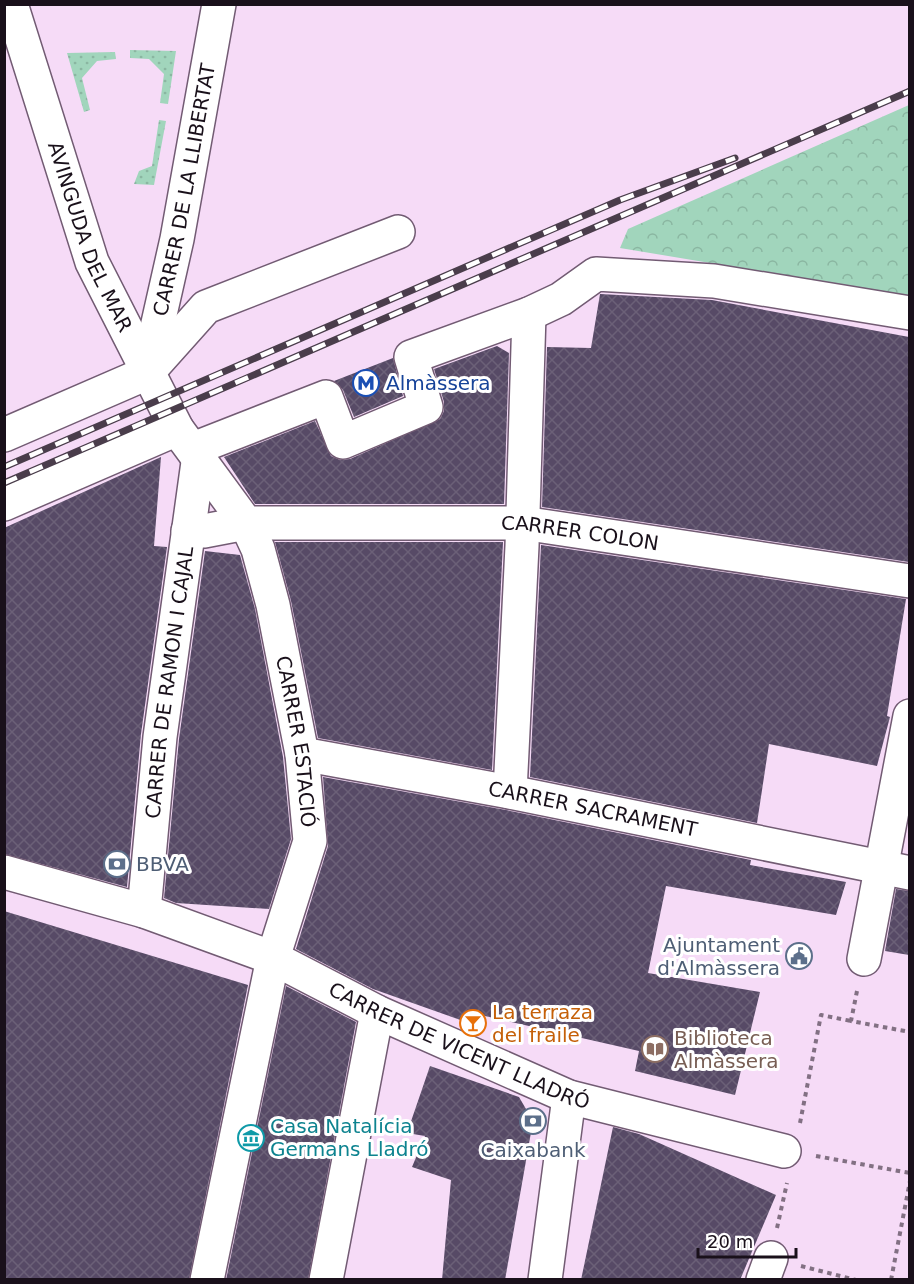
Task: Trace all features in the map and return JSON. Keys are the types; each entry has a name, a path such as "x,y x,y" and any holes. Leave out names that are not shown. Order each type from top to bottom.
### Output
{"street":[{"name":"AVINGUDA DEL MAR","path":"11,4 92,262 147,373 190,444"},
{"name":"CARRER DE LA LLIBERTAT","path":"147,373 177,239 219,4"},
{"path":"4,435 147,373 206,307 398,232"},
{"path":"4,504 326,397 343,442 426,407 411,357 529,314 561,299 596,274 714,281 909,313"},
{"path":"510,792 529,314"},
{"path":"190,444 246,523"},
{"name":"CARRER DE RAMON I CAJAL","path":"144,911 160,737 188,531 190,444"},
{"name":"CARRER COLON","path":"188,531 204,531 246,523 522,523 909,581"},
{"name":"CARRER ESTACIÓ","path":"207,1280 273,958 310,841 302,754 273,605 258,549 246,523"},
{"path":"864,959 895,870 909,716"},
{"name":"CARRER SACRAMENT","path":"302,754 510,792 895,870"},
{"name":"CARRER DE VICENT LLADRÓ","path":"4,872 144,911 273,958 377,1012 569,1097 789,1152"},
{"path":"326,1280 377,1012"},
{"path":"545,1280 569,1097"}],"path":[{"path":"851,1021 864,959"},
{"path":"909,1032 821,1015 789,1152 909,1173"},
{"path":"891,1280 909,1181"}],"green space":[{"path":"130,50 176,51 168,104 160,103 164,74 149,59 130,58"},
{"path":"115,52 116,59 97,61 82,78 90,110 84,112 67,53"},
{"path":"909,105 909,296 620,248 628,229"},
{"path":"159,120 166,121 154,185 134,184 139,171 152,166"}],"building":[{"path":"600,294 712,300 909,337 909,562 542,507 547,347 591,348"},
{"path":"497,346 509,353 504,504 255,504 224,457 315,421 331,456 340,460 350,459 440,419 444,411 444,402 434,369"},
{"name":"Almàssera","path":"393,358 403,396 354,417 343,390 334,381"},
{"path":"161,457 154,546 167,547 141,734 127,887 4,854 4,528"},
{"path":"275,542 503,542 492,770 318,738 291,601"},
{"path":"541,545 906,599 887,716 890,717 877,766 769,744 757,823 530,777"},
{"path":"205,551 240,555 255,609 283,757 291,839 269,909 176,903 164,898 179,739"},
{"path":"323,777 506,810 751,860 750,865 846,882 836,915 666,886 648,973 760,992 735,1095 635,1071 639,1051 485,1016 483,1028 373,989 296,949 328,846"},
{"path":"896,889 909,891 909,955 885,951"},
{"path":"4,911 248,985 189,1280 4,1280"},
{"path":"286,986 356,1022 308,1280 226,1280"},
{"path":"430,1066 519,1097 533,1121 505,1280 442,1280 451,1180 412,1167 425,1136 407,1133"},
{"path":"613,1127 639,1134 776,1195 740,1280 581,1280"}],"railway":[{"path":"4,483 910,91"},
{"path":"4,467 620,200 735,158"}],"place":[{"name":"Almàssera","path":"366,383"},
{"name":"BBVA","path":"117,864"},
{"name":"Ajuntament d'Almàssera","path":"799,956"},
{"name":"La terraza del fraile","path":"473,1023"},
{"name":"Biblioteca Almàssera","path":"655,1049"},
{"name":"Caixabank","path":"533,1121"},
{"name":"Casa Natalícia Germans Lladró","path":"251,1138"}]}
